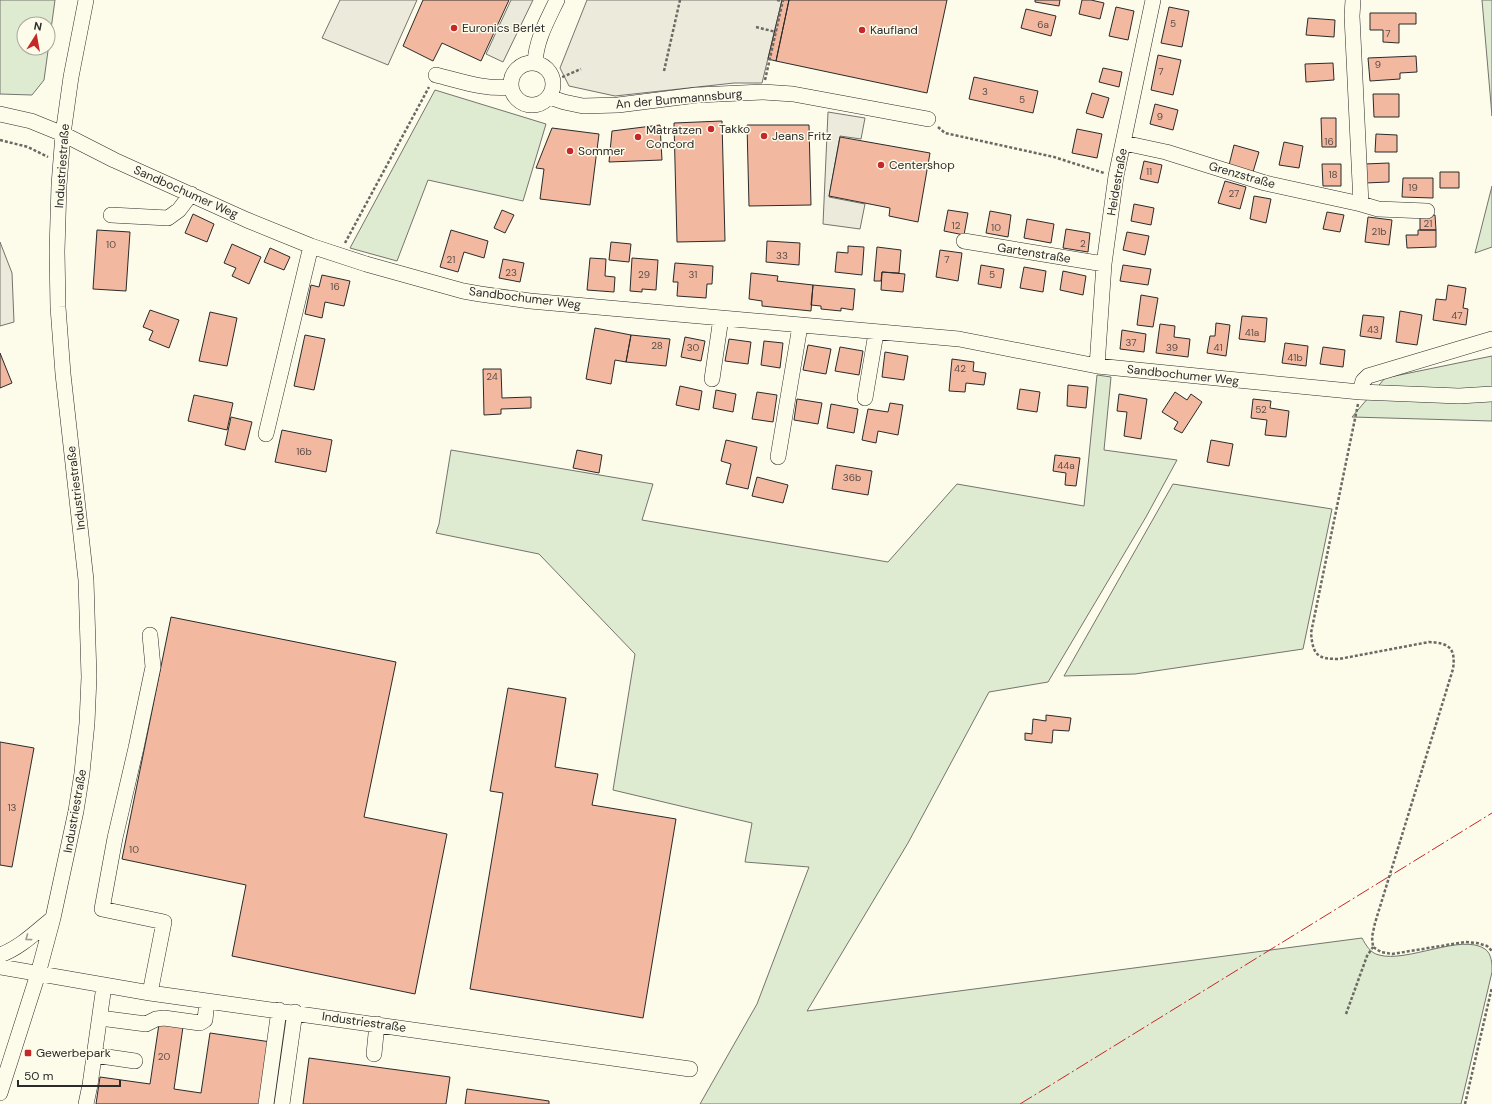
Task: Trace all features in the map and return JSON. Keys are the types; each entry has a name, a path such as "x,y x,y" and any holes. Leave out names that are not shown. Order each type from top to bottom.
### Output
{"street":[{"name":"Industriestraße","path":"0,1093 38,974 53,918 69,850 82,773 89,677 86,580 63,374 57,251 60,162 63,134 71,76 86,0"},
{"path":"534,63 540,35 557,0"},
{"name":"Heidestraße","path":"1097,366 1104,264 1116,176 1153,0"},
{"path":"1353,0 1352,16 1361,204"},
{"path":"534,63 543,66 550,72 553,81 552,90 549,97 542,103 534,105 519,101 511,87 511,79 514,72 520,67 534,63"},
{"path":"436,75 494,88 511,87"},
{"name":"An der Bummannsburg","path":"549,97 583,106 618,105 697,95 762,92 793,94 928,119"},
{"name":"Sandbochumer Weg","path":"0,114 31,121 63,134 114,160 247,220 310,246 339,256 480,294 530,301 959,339 1097,366 1360,392 1460,396 1492,394"},
{"name":"Grenzstraße","path":"1124,143 1166,152 1265,183 1378,209 1427,211"},
{"path":"111,215 168,218 179,210 191,194"},
{"name":"Gartenstraße","path":"964,241 1104,264"},
{"path":"266,434 310,246"},
{"path":"712,379 721,318"},
{"path":"778,457 800,326"},
{"path":"865,398 876,332"},
{"path":"1360,392 1363,381 1368,376 1492,339"},
{"path":"150,635 153,667 115,838 102,909 164,922 150,993"},
{"path":"0,955 6,953 27,939 53,918"},
{"path":"0,968 38,974"},
{"name":"Industriestraße","path":"38,974 150,993 295,1012 690,1069"},
{"path":"86,1104 104,986"},
{"path":"100,1018 146,1024 156,1019 164,1018 200,1023 205,1020 207,1001"},
{"path":"266,1104 279,1010"},
{"path":"282,1104 295,1012"},
{"path":"374,1054 377,1024"},
{"path":"94,1055 135,1061"}],"path":[{"path":"664,71 680,0"},
{"path":"762,92 783,1 777,0"},
{"path":"756,27 776,32"},
{"path":"553,81 580,69"},
{"path":"339,256 428,87 436,75"},
{"path":"928,119 945,133 1054,157 1116,176"},
{"path":"0,140 28,147 60,162"},
{"path":"1346,1014 1367,956 1373,947 1372,937 1374,923 1453,668 1454,659 1453,651 1448,645 1441,642 1429,642 1339,659 1327,659 1318,655 1313,647 1311,633 1360,392"},
{"path":"1373,947 1381,952 1392,954 1465,942 1482,944 1487,946 1492,951"},
{"path":"1465,1104 1492,987"}],"green space":[{"path":"0,0 55,0 53,16 16,16 16,56 47,56 44,80 32,95 0,94"},
{"path":"1482,0 1492,0 1492,116"},
{"path":"435,90 546,124 523,201 428,180 397,261 350,248"},
{"path":"1492,186 1492,247 1475,253"},
{"path":"1492,356 1492,421 1352,417 1385,378"},
{"path":"1097,375 1111,377 1104,450 1177,460 1146,517 1048,682 989,692 908,843 807,1011 1362,938 1369,948 1376,954 1391,956 1463,944 1475,945 1485,949 1489,954 1492,963 1492,972 1461,1104 700,1104 757,1004 809,867 745,862 752,823 613,790 635,654 539,554 436,533 439,524 451,450 653,484 642,520 888,562 957,484 1084,506"},
{"path":"1173,484 1332,509 1303,649 1135,674 1064,676"}],"shaded area":[{"path":"340,0 417,0 388,65 322,38"},
{"path":"511,0 533,0 503,62 486,54"},
{"path":"587,0 782,0 762,83 734,83 615,96 569,86 560,68"},
{"path":"828,112 865,118 861,139 840,136 829,197 865,204 860,229 823,224"},
{"path":"0,242 12,273 14,322 0,326"}],"building":[{"name":"Euronics Berlet","path":"423,0 509,0 481,61 442,43 433,61 403,46"},
{"path":"782,0 789,0 776,61 768,59"},
{"name":"Kaufland","path":"789,0 947,0 927,93 776,61"},
{"path":"1035,0 1060,0 1059,6 1035,2"},
{"path":"1082,0 1091,0 1104,3 1100,19 1079,14"},
{"path":"1116,7 1134,11 1128,40 1109,36"},
{"path":"1169,7 1189,11 1182,47 1161,43"},
{"path":"1026,9 1056,16 1051,36 1021,28"},
{"path":"1370,13 1416,13 1416,24 1399,24 1399,43 1383,42 1383,30 1370,30"},
{"path":"1308,18 1335,20 1334,37 1306,35"},
{"path":"1158,55 1181,60 1173,95 1151,90"},
{"path":"1416,56 1417,72 1400,73 1400,79 1370,81 1368,58"},
{"path":"1333,63 1334,80 1306,82 1305,64"},
{"path":"1103,68 1122,72 1119,87 1099,82"},
{"path":"974,77 1038,91 1033,113 969,99"},
{"path":"1092,93 1109,98 1103,118 1086,113"},
{"path":"1373,94 1399,94 1399,117 1374,117"},
{"path":"1155,104 1178,110 1173,130 1150,124"},
{"path":"1321,118 1336,118 1336,147 1322,147"},
{"path":"722,121 725,241 677,242 674,123"},
{"path":"660,125 662,160 609,162 612,131"},
{"path":"747,125 809,125 811,205 749,206"},
{"name":"Sommer","path":"552,128 599,134 590,205 540,199 544,169 536,168"},
{"path":"1077,129 1102,134 1097,158 1072,153"},
{"path":"1376,134 1397,135 1397,152 1375,152"},
{"path":"840,137 930,153 918,222 889,216 890,208 829,196"},
{"path":"1284,142 1303,146 1299,168 1279,165"},
{"path":"1234,145 1259,152 1253,172 1229,165"},
{"path":"1144,161 1162,165 1158,183 1140,179"},
{"path":"1389,163 1389,182 1365,183 1364,164"},
{"path":"1322,164 1341,164 1341,186 1323,186"},
{"path":"1440,172 1459,172 1459,188 1440,188"},
{"path":"1403,178 1433,178 1433,198 1402,197"},
{"path":"1225,181 1246,187 1240,209 1218,203"},
{"path":"1254,196 1271,199 1266,223 1250,219"},
{"path":"1134,204 1154,208 1151,225 1131,221"},
{"path":"502,210 514,215 505,233 494,228"},
{"path":"948,210 968,213 964,235 944,231"},
{"path":"990,211 1011,215 1008,237 986,233"},
{"path":"1327,212 1344,215 1340,232 1323,229"},
{"path":"193,214 214,224 207,242 185,233"},
{"path":"1420,215 1435,215 1436,230 1420,230"},
{"path":"1368,217 1392,220 1389,245 1365,242"},
{"path":"1027,219 1054,224 1051,243 1024,238"},
{"path":"1066,229 1090,233 1088,252 1063,248"},
{"path":"97,230 130,232 126,291 93,289"},
{"path":"451,230 488,241 484,258 464,252 458,272 440,267"},
{"path":"1418,230 1436,230 1436,247 1407,248 1406,235 1418,235"},
{"path":"1127,232 1149,236 1145,255 1123,250"},
{"path":"767,241 800,243 799,265 766,262"},
{"path":"611,242 631,244 629,262 609,260"},
{"path":"232,244 261,257 249,284 232,276 236,268 224,263"},
{"path":"848,246 864,247 862,275 835,272 837,252 848,253"},
{"path":"877,247 901,250 899,273 882,272 881,281 874,281"},
{"path":"270,248 290,257 284,270 264,262"},
{"path":"940,250 962,253 958,281 936,277"},
{"path":"590,258 606,259 605,276 615,277 614,292 587,290"},
{"path":"632,258 658,260 656,290 642,289 642,292 630,291"},
{"path":"503,259 524,263 520,282 499,278"},
{"path":"675,263 713,266 712,284 707,284 706,298 677,296 678,282 673,282"},
{"path":"981,265 1004,269 1001,288 978,284"},
{"path":"1123,265 1151,269 1148,285 1120,281"},
{"path":"1024,267 1046,271 1043,292 1020,288"},
{"path":"1063,271 1086,276 1083,295 1060,290"},
{"path":"882,272 905,274 903,292 881,290"},
{"path":"751,273 778,276 777,281 813,285 811,311 762,306 762,301 749,299"},
{"path":"322,275 350,281 344,306 325,302 322,318 305,314 311,285 319,287"},
{"path":"813,285 855,289 853,310 841,308 841,311 821,309 821,306 811,305"},
{"path":"1448,285 1466,288 1463,308 1468,309 1466,325 1433,320 1436,299 1446,300"},
{"path":"1141,295 1158,298 1153,327 1137,325"},
{"path":"150,310 179,320 169,348 149,340 153,331 143,327"},
{"path":"1400,311 1422,315 1417,345 1396,342"},
{"path":"210,312 237,318 227,366 199,361"},
{"path":"1363,315 1384,317 1381,339 1360,336"},
{"path":"1242,316 1267,318 1265,342 1239,339"},
{"path":"1216,323 1230,325 1226,356 1207,353 1210,336 1215,336"},
{"path":"1160,324 1175,326 1174,337 1190,339 1188,357 1156,353"},
{"path":"595,328 631,335 626,362 615,360 611,384 586,379"},
{"path":"1122,330 1146,334 1144,352 1120,349"},
{"path":"305,335 325,339 314,390 294,386"},
{"path":"631,335 670,339 666,366 626,362"},
{"path":"685,337 705,341 701,361 681,357"},
{"path":"729,339 751,342 748,364 725,361"},
{"path":"764,341 783,343 780,368 761,365"},
{"path":"1285,343 1308,346 1306,366 1282,363"},
{"path":"808,345 831,349 826,374 803,370"},
{"path":"840,347 863,351 859,375 835,371"},
{"path":"1323,347 1345,350 1343,367 1320,364"},
{"path":"885,352 908,356 904,380 882,377"},
{"path":"0,353 12,383 0,388"},
{"path":"952,359 974,362 973,371 986,373 984,385 966,383 965,392 949,391"},
{"path":"483,369 501,369 502,398 531,397 531,408 501,409 501,414 484,415"},
{"path":"1068,385 1088,387 1086,408 1067,406"},
{"path":"680,386 702,391 699,410 676,405"},
{"path":"1020,389 1040,392 1037,412 1017,409"},
{"path":"716,390 736,394 733,412 713,408"},
{"path":"757,392 777,395 773,422 752,419"},
{"path":"1175,392 1187,400 1191,394 1202,402 1182,433 1174,429 1178,422 1162,412"},
{"path":"1119,394 1147,399 1141,439 1124,436 1127,412 1117,411"},
{"path":"194,395 233,403 227,430 188,421"},
{"path":"797,399 822,403 818,424 794,420"},
{"path":"1253,399 1271,401 1270,408 1289,411 1286,437 1265,435 1267,420 1251,418"},
{"path":"890,403 903,405 898,435 878,431 876,443 862,440 868,409 888,412"},
{"path":"831,404 858,409 854,433 827,428"},
{"path":"231,417 252,422 245,450 225,445"},
{"path":"282,430 332,440 326,472 275,462"},
{"path":"726,440 757,447 748,489 726,484 731,464 721,461"},
{"path":"1211,440 1233,444 1229,466 1207,462"},
{"path":"577,450 602,455 599,473 573,468"},
{"path":"1055,455 1080,458 1076,486 1065,485 1066,473 1053,471"},
{"path":"836,465 872,471 868,495 832,489"},
{"path":"757,477 788,485 783,503 752,496"},
{"path":"171,617 396,662 364,817 447,834 415,994 232,956 246,885 122,859"},
{"path":"508,688 566,698 555,767 598,774 592,805 676,819 643,1018 470,989 503,793 490,791"},
{"path":"1046,715 1071,718 1069,731 1053,730 1052,743 1025,740 1025,733 1032,734 1033,719 1046,721"},
{"path":"0,742 34,748 12,867 0,865"},
{"path":"159,1024 183,1027 174,1089 201,1093 210,1033 271,1042 262,1104 96,1104 100,1077 150,1084"},
{"path":"309,1058 450,1077 446,1104 303,1104"},
{"path":"467,1089 549,1101 549,1104 465,1104"}],"power":[{"path":"1020,1104 1492,813"}],"place":[{"name":"Euronics Berlet","path":"454,28"},
{"name":"Kaufland","path":"862,30"},
{"name":"Takko","path":"711,129"},
{"name":"Jeans Fritz","path":"764,136"},
{"name":"Matratzen Concord","path":"638,137"},
{"name":"Sommer","path":"570,151"},
{"name":"Centershop","path":"881,165"},
{"name":"Gewerbepark","path":"28,1053"}]}
